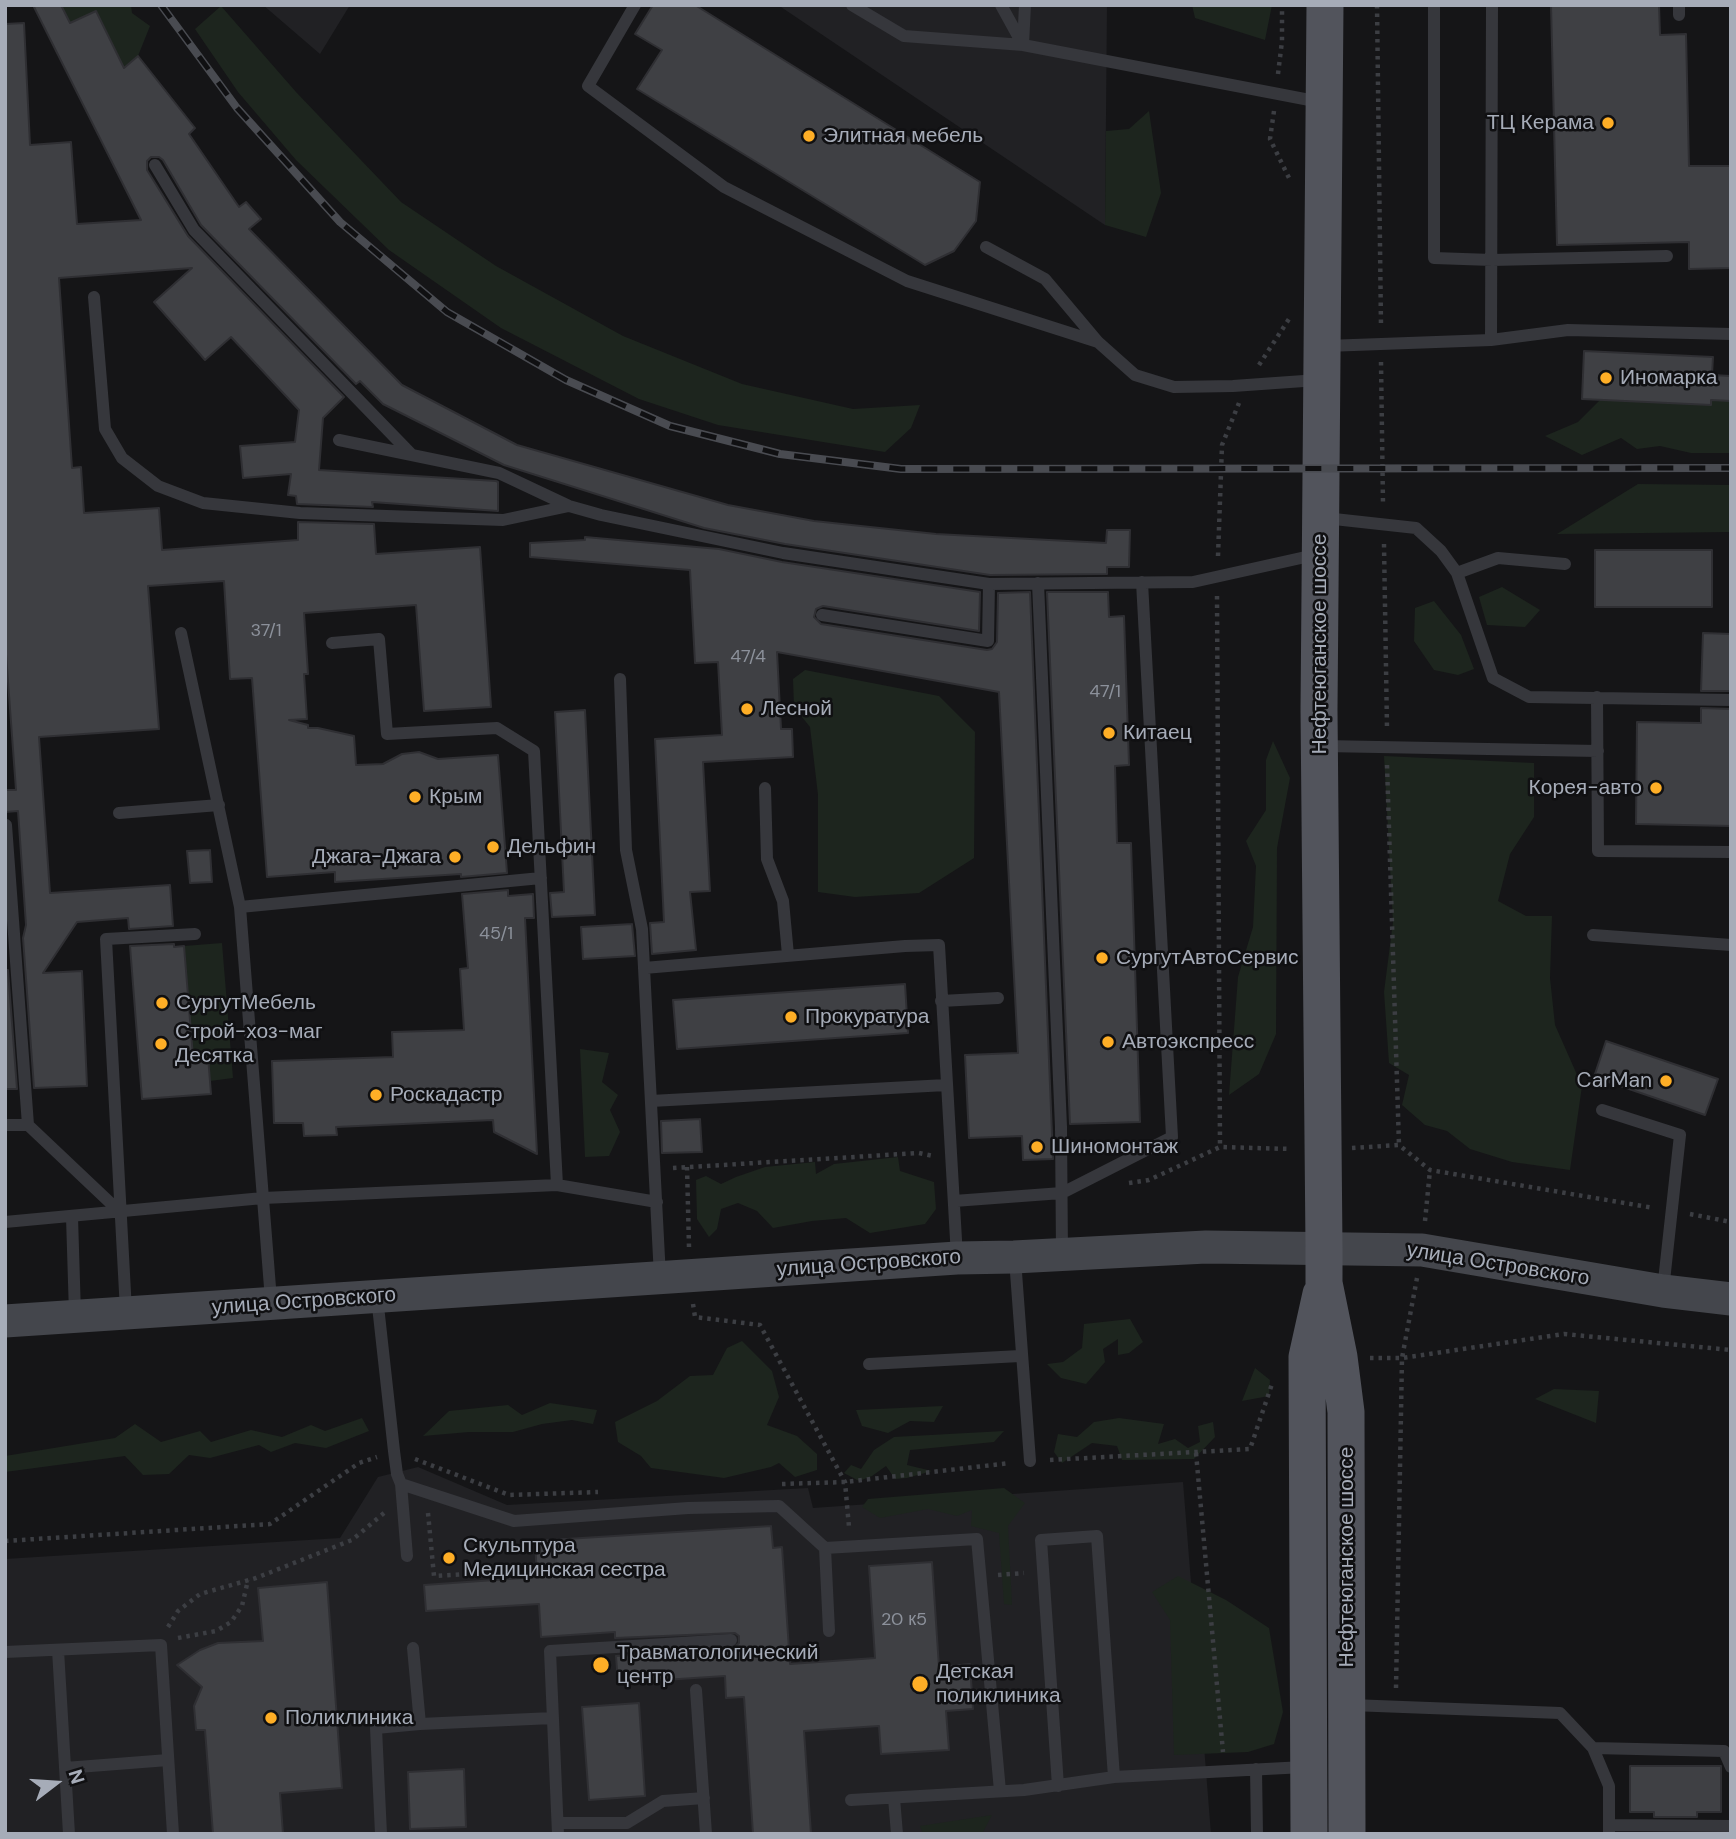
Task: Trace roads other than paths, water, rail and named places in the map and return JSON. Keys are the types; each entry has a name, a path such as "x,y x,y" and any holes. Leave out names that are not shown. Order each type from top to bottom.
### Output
{"main road":[{"name":"Нефтеюганское шоссе","path":"1325,5 1319,746 1324,1265 1346,1412 1347,1834"},
{"name":"улица Островского","path":"5,1321 957,1258 1206,1247 1324,1265 1422,1250 1663,1291 1731,1299"},
{"name":"Нефтеюганское шоссе","path":"1309,1834 1307,1357 1324,1265"}],"lane":[{"path":"635,5 588,86 724,187 907,281 1098,342"},
{"path":"852,5 904,36 1023,45 1324,102"},
{"path":"1001,5 1023,45"},
{"path":"1023,45 1025,5"},
{"path":"1434,5 1434,258 1492,260 1667,257"},
{"path":"1491,340 1492,5"},
{"path":"155,165 194,230 411,455"},
{"path":"986,247 1045,279 1098,342 1135,375 1174,387 1233,386 1322,363 1381,344 1491,340 1567,330 1731,334"},
{"path":"94,297 105,429 122,458 158,486 203,503 300,513 503,520 569,506"},
{"path":"339,440 499,472 569,506 601,515 783,553 989,584 1193,582 1321,553"},
{"path":"1321,517 1416,528 1441,551 1457,573 1493,678 1529,697 1731,700"},
{"path":"1457,573 1498,558 1565,564"},
{"path":"954,1201 1062,1193 1172,1137 1142,582"},
{"path":"1038,583 1062,1193 1062,1255"},
{"path":"822,615 988,640 989,584"},
{"path":"181,633 240,907 271,1304"},
{"path":"332,643 379,639 387,734 498,728 534,751 557,1185"},
{"path":"620,680 626,850 642,929 657,1202 675,1277"},
{"path":"1597,697 1598,851 1731,852"},
{"path":"1319,746 1598,751"},
{"path":"765,788 767,859 783,901 789,956"},
{"path":"120,813 219,805"},
{"path":"6,825 28,1125 121,1213"},
{"path":"240,907 541,878"},
{"path":"126,1313 106,939 195,934"},
{"path":"1593,935 1731,945"},
{"path":"644,968 939,945 957,1258"},
{"path":"941,1001 998,998"},
{"path":"651,1101 946,1085"},
{"path":"1602,1110 1680,1135 1663,1291"},
{"path":"5,1125 28,1125"},
{"path":"5,1222 263,1198 557,1185 657,1202"},
{"path":"72,1217 76,1316"},
{"path":"1014,1257 1030,1461"},
{"path":"377,1297 394,1451 402,1490 407,1556"},
{"path":"869,1364 1020,1356"},
{"path":"402,1490 514,1521 688,1508 779,1506 825,1548 829,1631"},
{"path":"1058,1786 1041,1539 1097,1536 1114,1777"},
{"path":"825,1548 977,1539 1000,1791"},
{"path":"704,1798 663,1801 627,1823 558,1828 550,1651 731,1640"},
{"path":"5,1652 161,1645 173,1834"},
{"path":"413,1648 420,1724"},
{"path":"58,1650 69,1834"},
{"path":"696,1690 706,1834"},
{"path":"1348,1704 1560,1713 1593,1748 1609,1786 1609,1829 1731,1826"},
{"path":"381,1834 376,1728 553,1718"},
{"path":"1593,1748 1724,1751 1731,1767"},
{"path":"65,1768 168,1760"},
{"path":"851,1800 1058,1786 1114,1777 1308,1767"},
{"path":"1256,1769 1256,1834"},
{"path":"894,1798 897,1834"}],"railway":[{"path":"161,5 237,108 340,222 447,312 566,380 670,426 780,454 901,469 1731,468"}],"place":[{"name":"ТЦ Керама","path":"1608,123"},
{"name":"Элитная мебель","path":"809,136"},
{"name":"Иномарка","path":"1606,378"},
{"name":"Лесной","path":"747,709"},
{"name":"Китаец","path":"1109,733"},
{"name":"Корея-авто","path":"1656,788"},
{"name":"Крым","path":"415,797"},
{"name":"Дельфин","path":"493,847"},
{"name":"Джага-Джага","path":"455,857"},
{"name":"СургутАвтоСервис","path":"1102,958"},
{"name":"СургутМебель","path":"162,1003"},
{"name":"Прокуратура","path":"791,1017"},
{"name":"Автоэкспресс","path":"1108,1042"},
{"name":"Строй-хоз-маг Десятка","path":"161,1044"},
{"name":"CarMan","path":"1666,1081"},
{"name":"Роскадастр","path":"376,1095"},
{"name":"Шиномонтаж","path":"1037,1147"},
{"name":"Скульптура Медицинская сестра","path":"449,1558"},
{"name":"Травматологический центр","path":"601,1665"},
{"name":"Детская поликлиника","path":"920,1684"},
{"name":"Поликлиника","path":"271,1718"}]}
